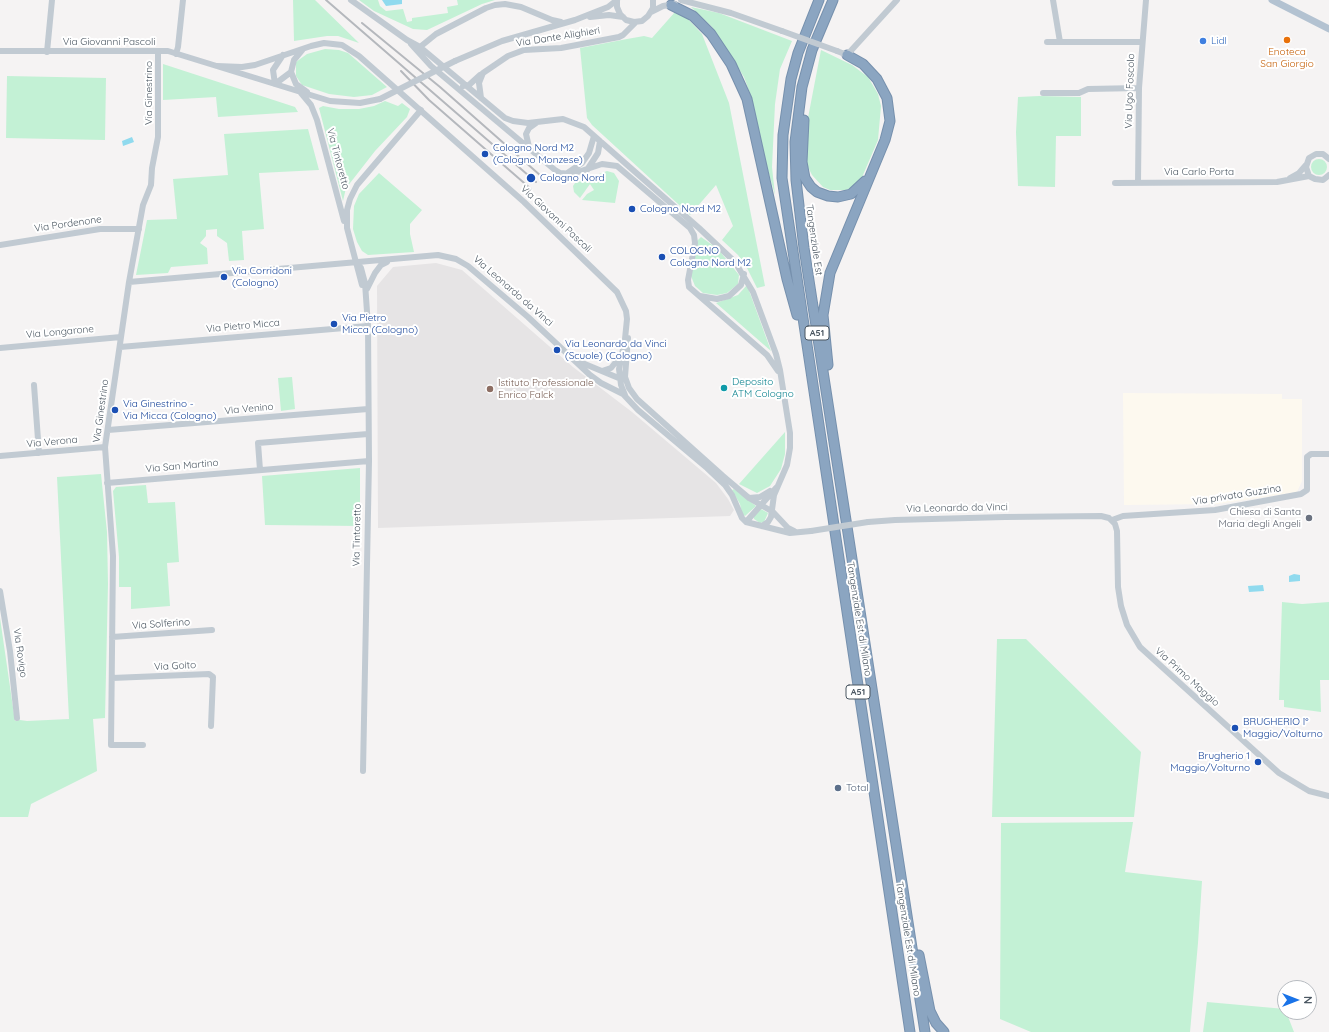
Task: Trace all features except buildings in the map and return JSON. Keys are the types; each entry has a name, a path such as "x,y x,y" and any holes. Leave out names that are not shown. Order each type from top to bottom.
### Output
{"highway":[{"name":"A51","path":"808,351 783,190 782,135 793,69 819,0"},
{"name":"Tangenziale Est","path":"833,0 822,24 802,87 795,142 796,180 804,248 840,486"},
{"path":"671,5 693,16 711,34 731,64 747,99 787,279 808,351"},
{"path":"840,486 831,387 824,334 825,294 837,253 889,127 888,105 877,79 863,64 847,55"},
{"path":"809,61 802,162 805,178 817,192 828,196 838,197 851,194 870,176"},
{"name":"Tangenziale Est di Milano","path":"808,351 910,1032"},
{"name":"Tangenziale Est di Milano","path":"840,486 925,1032"},
{"path":"904,900 918,952 929,1007 936,1023 944,1032"}],"main road":[{"path":"1272,0 1329,29"}],"street":[{"path":"47,52 52,0"},
{"path":"176,54 183,0"},
{"path":"351,0 407,40 509,120 524,123 565,119 582,126 720,246 744,274 765,323 778,362 790,433 790,448 787,465 774,496 773,512 768,522 762,526"},
{"path":"617,0 618,9 623,17"},
{"name":"Via Giovanni Pascoli","path":"574,20 608,8 617,0"},
{"path":"653,0 651,12 671,5 690,3"},
{"path":"681,0 731,13 847,55 897,0"},
{"path":"1053,0 1060,42"},
{"name":"Via Ugo Foscolo","path":"1138,183 1139,88 1146,0"},
{"name":"Via Giovanni Pascoli","path":"420,50 436,34 486,8 501,4 521,7 552,20 564,22"},
{"name":"Via Dante Alighieri","path":"466,86 498,61 518,52 561,48 619,37 636,22 646,18 651,12"},
{"name":"Via Giovanni Pascoli","path":"0,51 158,51 176,54 313,96 346,103 364,103 380,99 455,61 502,41 564,22 609,14 636,22"},
{"path":"1047,42 1142,42"},
{"name":"Via Giovanni Pascoli","path":"216,66 249,66 324,43 346,47 421,110 524,202 611,284 622,300 626,311 627,327 621,354 620,380 626,396"},
{"path":"305,48 294,60 291,72 296,84 313,96"},
{"path":"420,50 454,86 555,170 566,174 577,174 605,164 618,167 691,230 695,242 688,280 691,290 767,355 774,362 781,379"},
{"name":"Via Ginestrino","path":"143,745 111,745 113,556 105,447 129,282 143,205 151,186 152,168 158,137 158,51"},
{"path":"283,55 273,70 275,84 291,72"},
{"path":"482,100 479,87 483,73"},
{"path":"454,86 466,86"},
{"path":"1042,93 1079,93 1088,89 1139,88"},
{"name":"Via Tintoretto","path":"300,92 311,105 317,120 348,236 366,296 368,326 369,461 363,772"},
{"name":"Via Tintoretto","path":"348,236 347,210 354,190 421,110"},
{"path":"530,148 526,134 529,128 536,122"},
{"path":"566,174 582,163 589,153 594,136"},
{"path":"587,170 598,153 600,141"},
{"name":"Via Carlo Porta","path":"1283,181 1298,174 1313,155 1323,154 1329,151"},
{"path":"1323,154 1329,159"},
{"path":"1306,165 1309,176"},
{"name":"Via Carlo Porta","path":"1115,183 1283,181 1309,176 1318,180 1328,179"},
{"name":"Via Pordenone","path":"0,245 100,229 139,229"},
{"name":"Via Leonardo da Vinci","path":"129,282 438,256 462,261 528,317 590,375 608,387 626,396 638,410 725,485 732,495 742,518 746,522 790,533 802,533 868,522 895,520 1098,516 1107,517 1112,520"},
{"name":"Via Tintoretto","path":"366,296 375,273 381,265 390,261"},
{"path":"691,290 706,298 724,298 739,288 744,280 744,274"},
{"name":"Via Leonardo da Vinci","path":"626,311 629,326 625,372 627,385"},
{"name":"Via Pietro Micca","path":"120,347 368,326"},
{"name":"Via Longarone","path":"0,348 121,337"},
{"path":"602,371 611,368 621,354"},
{"name":"Via Leonardo da Vinci","path":"576,361 602,371 627,385 637,399 749,498 773,512 788,528 802,533"},
{"name":"Via Leonardo da Vinci","path":"620,380 625,372"},
{"path":"608,387 615,386 620,380"},
{"path":"34,385 39,453"},
{"name":"Via Venino","path":"108,430 368,409"},
{"path":"260,470 258,443 368,434"},
{"name":"Via Verona","path":"0,456 105,447"},
{"name":"Via privata Guzzina","path":"1112,520 1123,516 1215,510 1301,494 1307,490 1307,457 1311,454 1329,454"},
{"name":"Via San Martino","path":"107,483 369,461"},
{"path":"749,498 760,497 778,485"},
{"path":"746,522 778,485"},
{"name":"Via Primo Maggio","path":"1112,520 1118,534 1118,587 1121,606 1127,625 1140,647 1279,773 1309,791 1329,796"},
{"name":"Via Rovigo","path":"0,591 10,651 17,718"},
{"name":"Via Solferino","path":"112,638 212,630"},
{"name":"Via Goito","path":"112,678 209,674 213,677 211,726"}],"shaded area":[{"name":"Istituto Professionale Enrico Falck","path":"436,263 462,270 573,367 632,412 716,483 734,510 730,516 378,528 377,286 393,267"},
{"path":"1123,393 1282,394 1282,399 1302,399 1302,481 1297,492 1218,504 1124,505"}],"green space":[{"path":"293,0 315,0 359,43 338,36 327,36 294,41"},
{"path":"359,0 378,0 380,6 386,11 403,9 407,22 412,21 412,18 448,13 447,7 458,5 457,0 495,0 482,4 427,30 413,29 374,11"},
{"path":"691,7 719,13 792,41 780,69 775,104 772,167 775,195 767,167 752,99 744,77 712,27"},
{"path":"675,12 687,18 702,34 729,103 765,286 757,288 746,266 738,255 722,240 733,226 716,185 690,215 592,125 587,118 580,48 644,36 652,38"},
{"path":"325,49 339,50 348,53 387,87 372,95 354,97 329,94 302,85 296,76 296,62 307,54"},
{"path":"821,50 852,65 868,77 878,94 881,106 878,140 860,182 846,190 830,190 823,187 812,175 807,165 807,123"},
{"path":"163,64 295,107 298,112 218,117 216,97 163,100"},
{"path":"7,76 106,78 105,140 6,138"},
{"path":"1018,97 1081,97 1081,136 1056,136 1055,187 1018,186 1016,132"},
{"path":"385,101 398,106 402,103 410,109 407,117 375,151 346,188 343,201 319,108 323,106 339,109 359,109 374,106"},
{"path":"308,129 319,170 259,173 264,229 242,231 244,260 229,261 227,243 217,236 217,229 206,230 206,236 200,243 207,248 208,264 171,267 168,273 136,275 147,220 177,219 173,179 228,175 224,134"},
{"path":"1316,159 1322,159 1327,164 1325,173 1322,175 1316,175 1311,170 1311,164"},
{"path":"607,171 614,173 619,181 615,203 582,200 587,194 594,190 590,184 580,198 574,192 573,186 575,183"},
{"path":"379,173 422,210 410,224 410,234 414,252 368,255 362,251 357,242 353,229 354,206 359,194"},
{"path":"701,237 718,249 739,275 738,284 727,293 717,295 703,293 695,286 691,276 697,241"},
{"path":"747,285 771,351 716,303 738,295"},
{"path":"292,377 295,409 281,411 278,378"},
{"path":"785,432 785,454 781,469 770,486 757,493 739,484"},
{"path":"360,468 360,526 265,525 262,476"},
{"path":"101,474 107,532 108,584 105,718 93,719 97,771 31,804 28,817 0,817 0,618 15,721 69,719 57,477"},
{"path":"146,485 148,503 175,502 179,562 167,563 170,606 131,609 131,587 119,587 119,557 113,491 116,487"},
{"path":"734,489 756,506 745,516 742,514 740,504 732,490"},
{"path":"761,509 768,513 764,522 760,523 754,519 754,514"},
{"path":"1282,602 1302,604 1329,602 1329,680 1320,680 1321,712 1284,707 1284,700 1279,700"},
{"path":"997,639 1026,639 1141,752 1134,817 992,817"},
{"path":"1133,822 1125,872 1202,881 1190,1032 1031,1032 1000,1019 1001,823"},
{"path":"1207,1002 1277,1008 1277,1020 1289,1020 1294,1032 1203,1032"}],"water":[{"path":"382,0 402,0 402,4 386,6"},
{"path":"132,137 134,142 123,146 122,141"},
{"path":"1294,574 1300,575 1300,581 1289,582 1289,576"},
{"path":"1263,585 1264,591 1249,592 1248,586"}],"railway":[{"path":"326,0 536,182"},
{"path":"362,23 440,87 541,176"},
{"path":"401,71 429,100 531,189"}],"place":[{"name":"Enoteca San Giorgio","path":"1287,40"},
{"name":"Lidl","path":"1203,41"},
{"name":"Cologno Nord M2 (Cologno Monzese)","path":"485,154"},
{"name":"Cologno Nord","path":"531,178"},
{"name":"Cologno Nord M2","path":"632,209"},
{"name":"COLOGNO Cologno Nord M2","path":"662,257"},
{"name":"Via Corridoni (Cologno)","path":"224,277"},
{"name":"Via Pietro Micca (Cologno)","path":"334,324"},
{"name":"Via Leonardo da Vinci (Scuole) (Cologno)","path":"557,350"},
{"name":"Deposito ATM Cologno","path":"724,388"},
{"name":"Istituto Professionale Enrico Falck","path":"490,389"},
{"name":"Via Ginestrino - Via Micca (Cologno)","path":"115,410"},
{"name":"Chiesa di Santa Maria degli Angeli","path":"1309,518"},
{"name":"BRUGHERIO I° Maggio/Volturno","path":"1235,728"},
{"name":"Brugherio 1 Maggio/Volturno","path":"1258,762"},
{"name":"Total","path":"838,788"}]}
